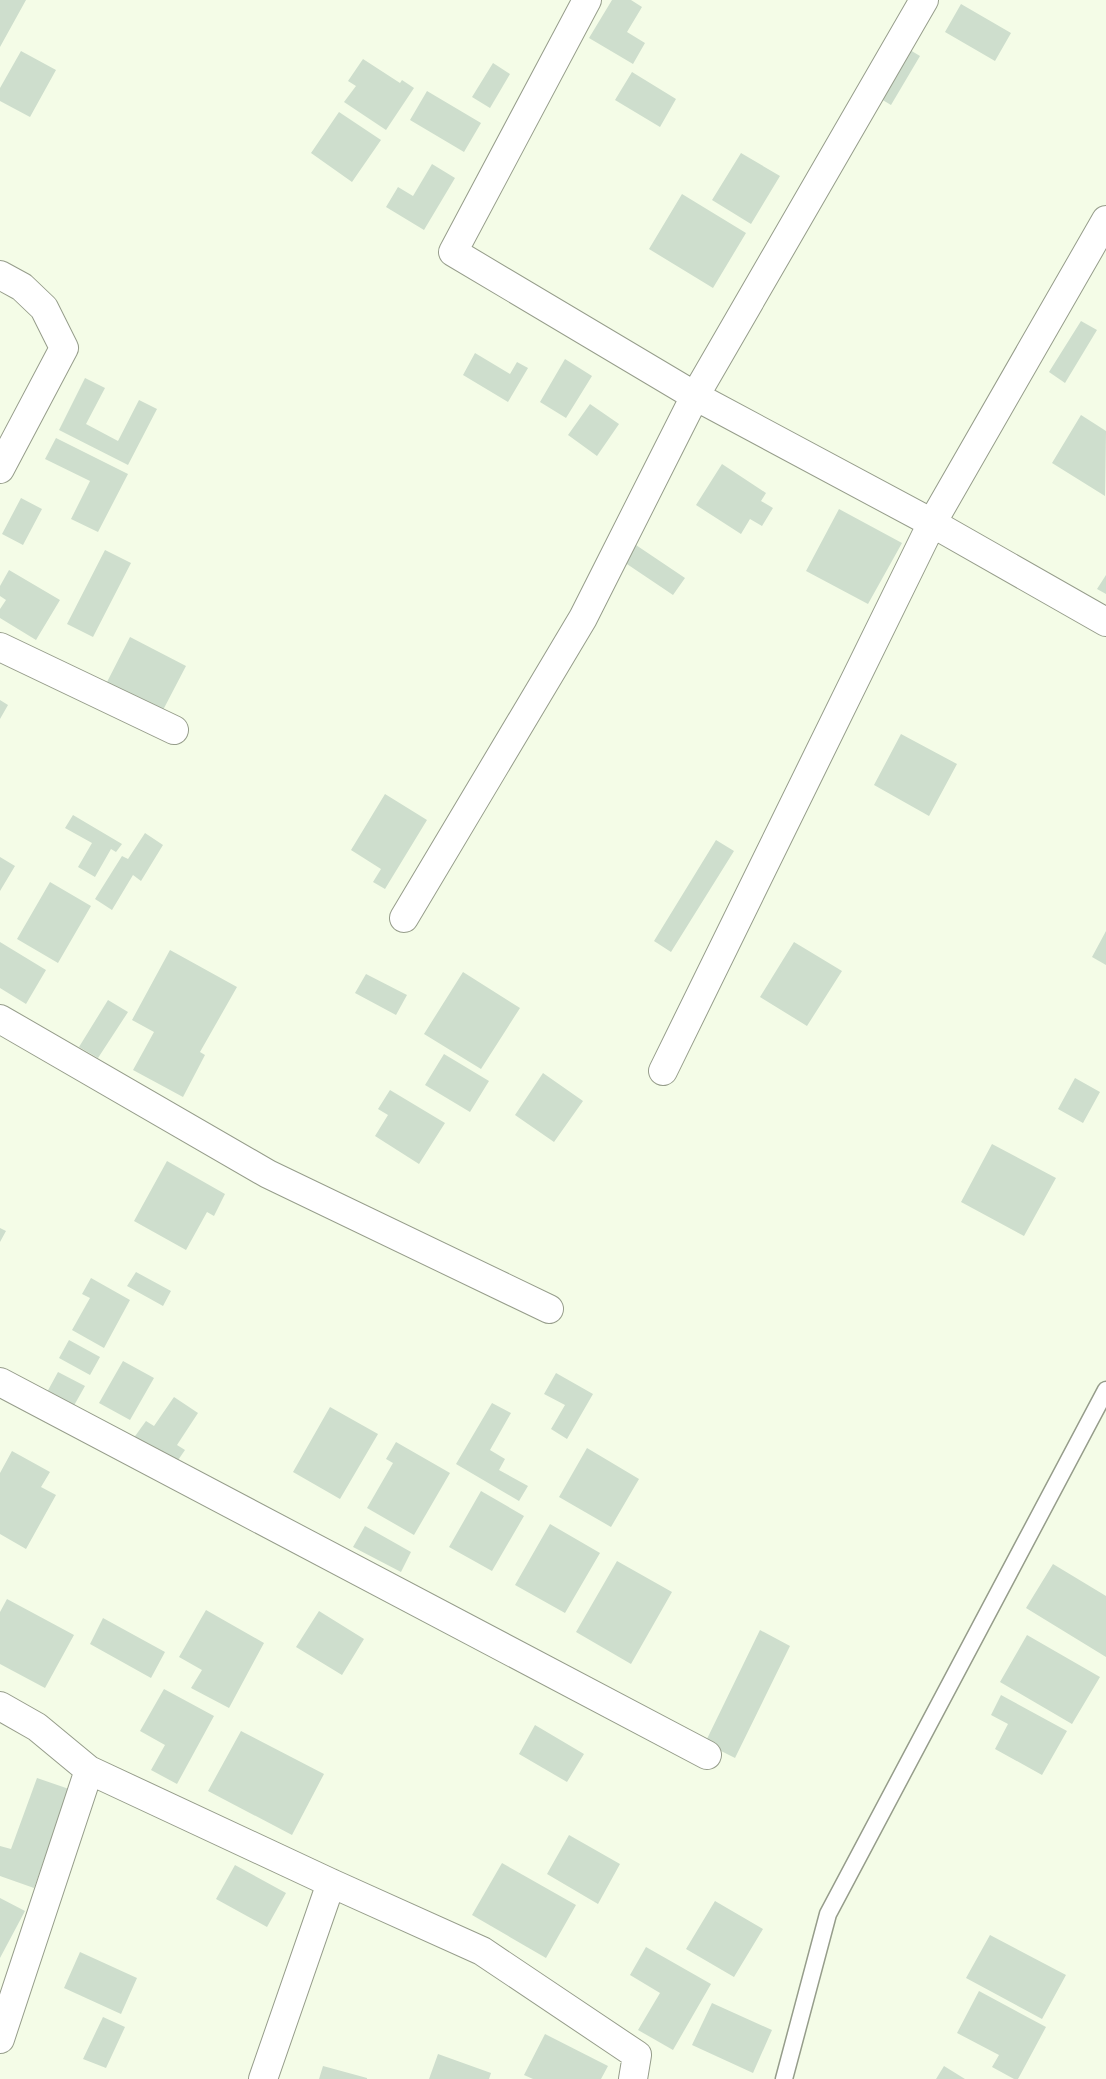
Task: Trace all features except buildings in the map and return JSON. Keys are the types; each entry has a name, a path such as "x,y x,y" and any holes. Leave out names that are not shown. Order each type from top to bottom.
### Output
{"street":[{"path":"587,0 453,252 695,396 932,523 1106,622"},
{"path":"404,918 583,618 695,396 924,0"},
{"path":"663,1071 932,523 1106,220"},
{"path":"0,275 22,287 44,308 64,348 0,469"},
{"path":"0,647 174,730"},
{"path":"0,1018 268,1174 549,1309"},
{"path":"0,1382 707,1755"},
{"path":"0,1706 37,1727 89,1770 482,1951 638,2055 633,2079"},
{"path":"0,2040 89,1770"},
{"path":"264,2079 331,1883"}],"lane":[{"path":"784,2079 828,1914 1106,1390"}]}
